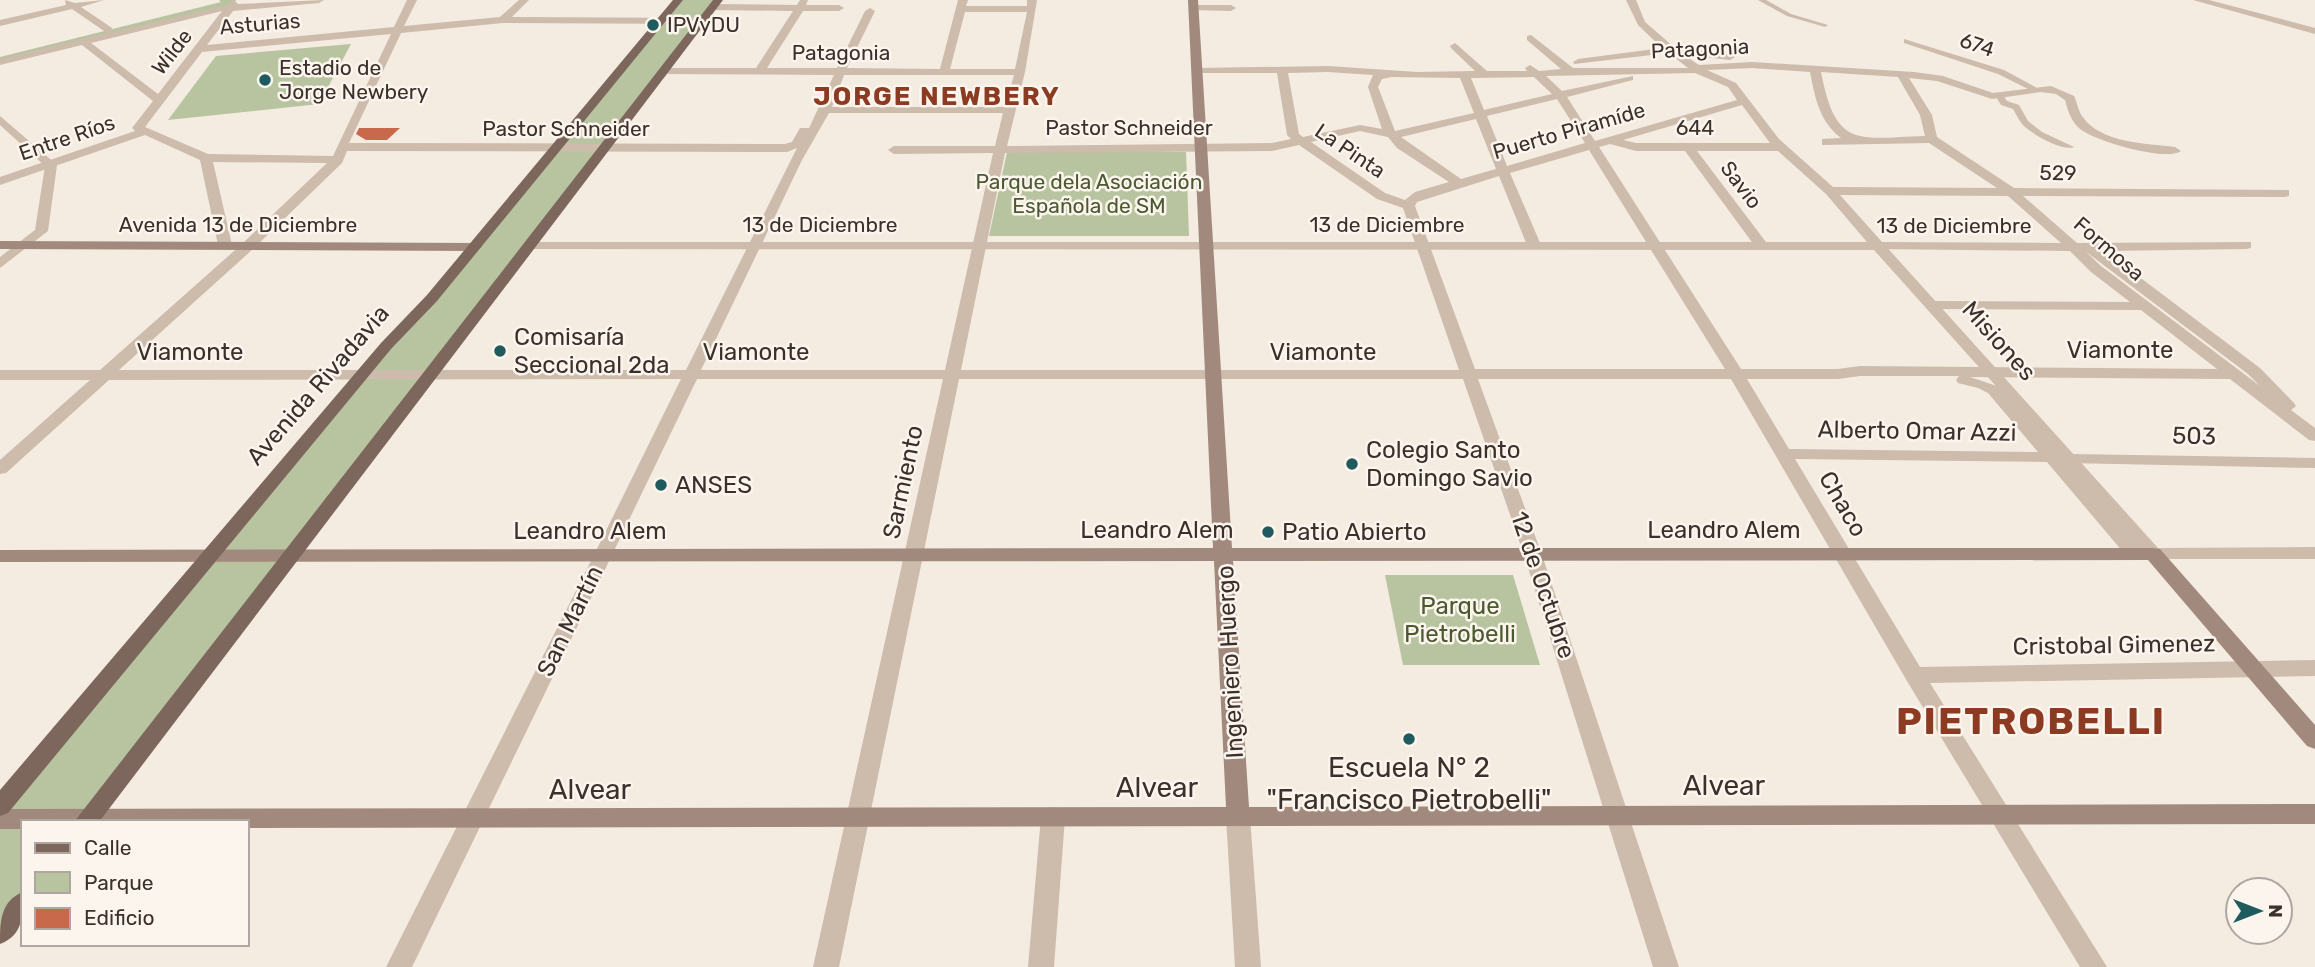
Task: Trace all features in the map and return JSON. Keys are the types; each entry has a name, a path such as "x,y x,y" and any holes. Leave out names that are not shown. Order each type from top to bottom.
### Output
{"main road":[{"name":"Avenida Rivadavia","path":"0,806 360,376 475,247 678,0"},
{"name":"Ingeniero Huergo","path":"1182,0 1189,126 1199,147"},
{"path":"87,820 715,4"},
{"name":"Ingeniero Huergo","path":"1193,4 1201,125 1199,147 1210,374 1224,555 1238,817"},
{"name":"Avenida 13 de Diciembre","path":"0,245 475,247"},
{"name":"Leandro Alem","path":"0,556 2145,554"},
{"name":"Misiones","path":"2145,554 2315,740"},
{"name":"Alvear","path":"248,821 2315,814"},
{"name":"Alvear","path":"0,819 43,820"},
{"path":"0,933 21,906"}],"street":[{"path":"0,23 69,3 99,0"},
{"path":"0,57 227,2 319,0"},
{"path":"0,470 248,246 341,153 345,139 411,0"},
{"path":"503,20 524,0"},
{"name":"Misiones","path":"1632,0 1631,4 1641,23 1698,69 1729,83 1780,147 1830,191 1931,305 1994,390 2051,457 2145,554"},
{"path":"1761,0 1789,15 1825,25"},
{"path":"2198,0 2315,31"},
{"path":"2221,0 2315,21"},
{"path":"0,62 84,42 227,2"},
{"name":"Wilde","path":"142,130 159,100 200,49 227,2"},
{"path":"69,3 108,30"},
{"path":"715,4 802,4 839,8"},
{"path":"759,72 802,4"},
{"path":"944,72 963,4 1031,4"},
{"path":"1006,72 1022,19 1031,4"},
{"name":"Sarmiento","path":"826,967 1000,148 1012,110 1031,18 1031,4"},
{"path":"1193,4 1231,8"},
{"name":"San Martín","path":"399,967 796,160 825,110 832,87 870,11"},
{"name":"Asturias","path":"200,49 503,20 702,20"},
{"path":"1531,38 1566,67 1672,50 1779,66"},
{"name":"674","path":"1907,41 2001,72 2033,88"},
{"path":"84,42 159,100"},
{"path":"1455,46 1482,72"},
{"path":"1729,83 1725,75 1730,70 1752,65"},
{"name":"Patagonia","path":"1197,71 1282,69 1464,75 1566,67 1649,71 1752,65 1930,76 2000,97"},
{"name":"La Pinta","path":"1282,69 1293,135 1381,196 1409,206"},
{"path":"1815,69 1826,115 1840,134 1854,141"},
{"name":"Patagonia","path":"662,71 1020,72"},
{"name":"Chaco","path":"1534,71 1560,95 1656,246 1736,374 1914,675 2094,967"},
{"name":"Pastor Schneider","path":"1299,140 1360,128 1393,135 1649,71"},
{"path":"1458,183 1401,145 1381,114 1373,87 1374,81 1377,77 1394,73 1482,72"},
{"path":"1825,142 1932,139 1926,115 1901,74"},
{"path":"1464,75 1534,245"},
{"name":"San Martín","path":"787,148 797,144 820,98 832,87"},
{"path":"2070,148 2039,134 2025,122 2016,107 2004,103 2000,97 2033,88 2065,94 2070,99 2075,119 2092,132 2104,138 2175,151"},
{"name":"Puerto Piramíde","path":"1409,206 1411,200 1419,195 1745,101"},
{"path":"825,110 1012,110"},
{"name":"Pastor Schneider","path":"894,150 1279,146 1381,114"},
{"path":"0,119 48,163 41,231 27,245 0,264"},
{"path":"142,130 206,158 225,245"},
{"name":"Entre Ríos","path":"0,181 142,130"},
{"name":"Formosa","path":"1932,139 2011,192 2083,247 2095,268 2311,433"},
{"name":"644","path":"1611,140 1636,147 1780,147"},
{"name":"Savio","path":"1688,147 1762,246"},
{"name":"Pastor Schneider","path":"206,158 556,148 787,148"},
{"name":"Entre Ríos","path":"0,175 48,163"},
{"name":"529","path":"1830,191 2285,192"},
{"name":"12 de Octubre","path":"1409,206 1533,555 1666,967"},
{"name":"13 de Diciembre","path":"527,246 2246,245"},
{"path":"2083,247 2262,378 2311,433"},
{"path":"1931,305 2143,306"},
{"name":"Viamonte","path":"0,375 1838,374 1866,379 1969,380 2234,374"},
{"name":"Misiones","path":"1987,378 2071,459 2145,554"},
{"name":"Alberto Omar Azzi","path":"1784,454 2051,457"},
{"name":"503","path":"2071,459 2315,463"},
{"name":"Leandro Alem","path":"2145,554 2315,553"},
{"name":"Cristobal Gimenez","path":"1914,675 2315,668"},
{"path":"1041,967 1053,817"},
{"name":"Ingeniero Huergo","path":"1238,817 1248,967"}],"green space":[{"path":"219,0 236,0 230,8 0,62 0,57 221,2"},
{"path":"678,0 718,0 87,820 21,820 21,906 0,933 0,806"},
{"name":"Estadio de Jorge Newbery","path":"351,44 319,104 168,120 216,56"},
{"name":"Parque dela Asociación Española de SM","path":"1007,152 1186,152 1189,236 989,236"},
{"name":"Parque Pietrobelli","path":"1385,575 1513,575 1540,665 1403,665"}],"building":[{"path":"359,128 400,128 387,140 366,140 356,134"}],"place":[{"name":"IPVyDU","path":"653,25"},
{"name":"Estadio de Jorge Newbery","path":"265,80"},
{"name":"Comisaría Seccional 2da","path":"500,351"},
{"name":"Colegio Santo Domingo Savio","path":"1352,464"},
{"name":"ANSES","path":"661,485"},
{"name":"Patio Abierto","path":"1268,532"},
{"name":"Escuela N° 2 \"Francisco Pietrobelli\"","path":"1409,739"}],"district":[{"name":"JORGE NEWBERY","path":"937,96"},
{"name":"PIETROBELLI","path":"2031,721"}]}
